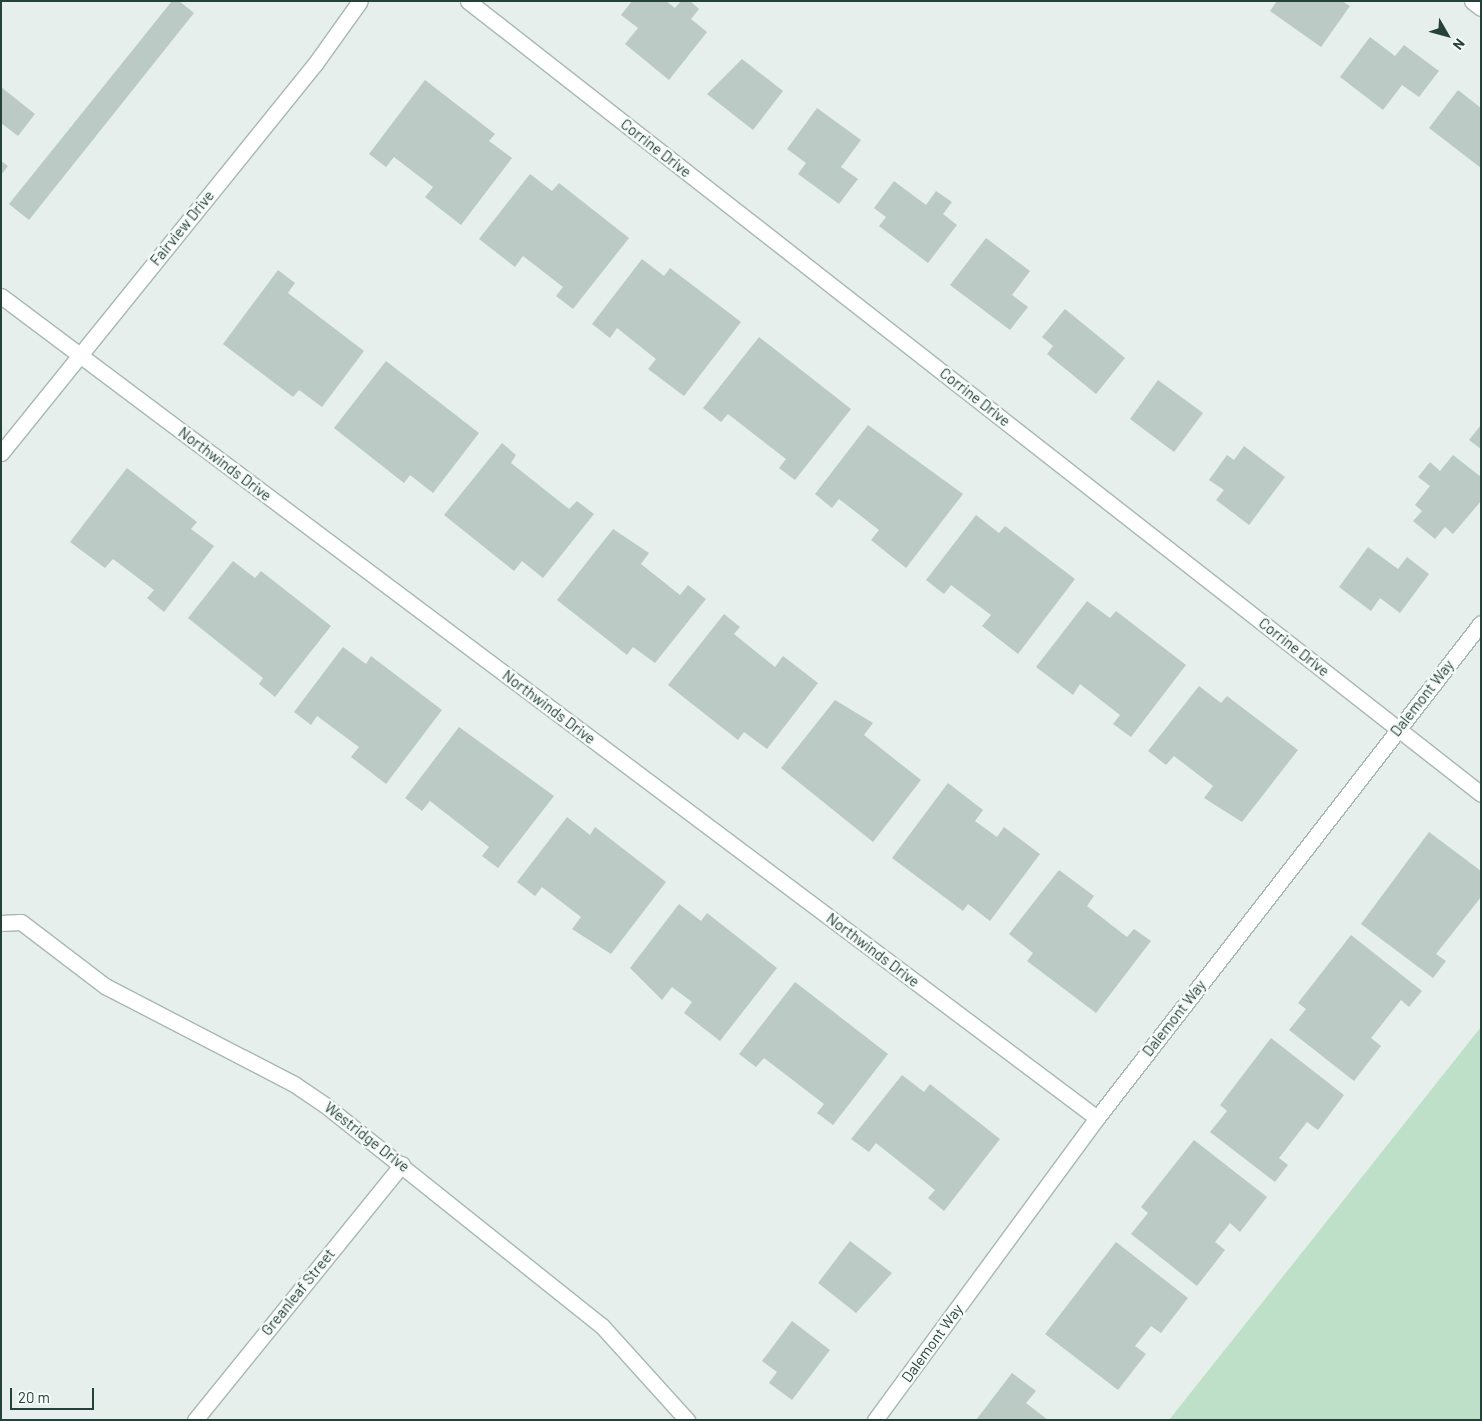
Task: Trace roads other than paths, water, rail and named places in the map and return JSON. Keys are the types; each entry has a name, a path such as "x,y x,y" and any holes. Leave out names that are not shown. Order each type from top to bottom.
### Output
{"street":[{"name":"Fairview Drive","path":"1,453 315,64 360,1"},
{"name":"Corrine Drive","path":"468,1 1481,794"},
{"path":"1472,1 1481,8"},
{"name":"Northwinds Drive","path":"1,296 1098,1118"},
{"name":"Dalemont Way","path":"875,1420 1098,1118 1481,623"},
{"name":"Westridge Drive","path":"1,923 22,922 105,986 294,1084 402,1164 602,1326 688,1420"},
{"name":"Greanleaf Street","path":"195,1420 402,1164"}]}
